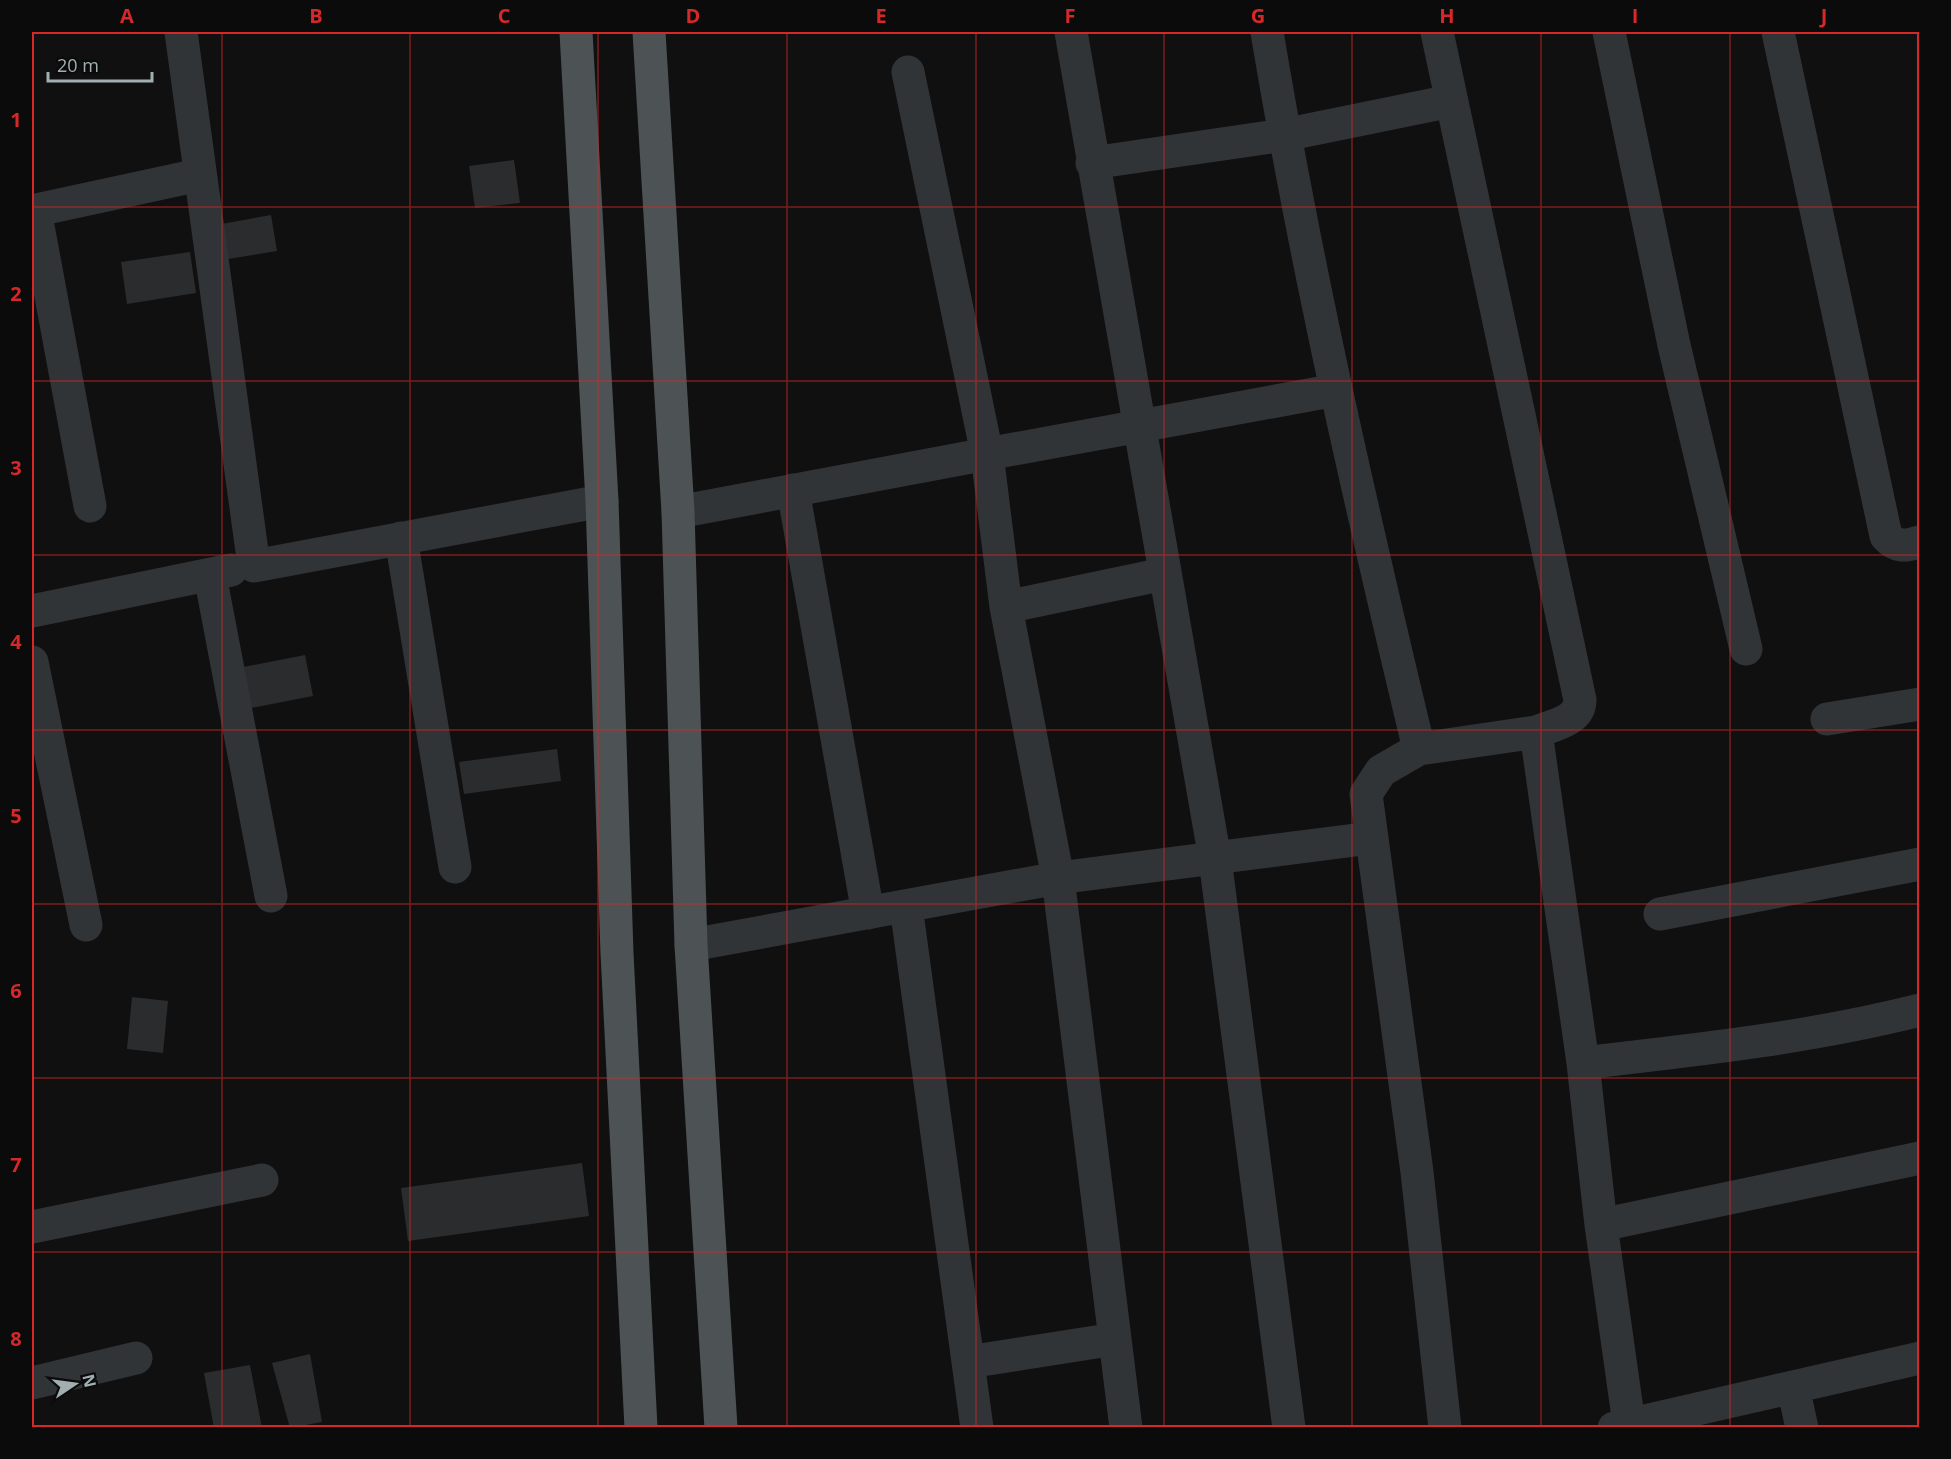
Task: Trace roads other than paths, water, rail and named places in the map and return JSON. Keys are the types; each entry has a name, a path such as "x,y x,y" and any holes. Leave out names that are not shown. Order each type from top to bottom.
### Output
{"main road":[{"path":"576,32 602,501 617,953 641,1428"},
{"path":"649,32 678,512 692,945 721,1428"}],"street":[{"path":"181,32 254,566"},
{"path":"1071,32 1215,859 1289,1428"},
{"path":"1267,32 1284,135 1352,469 1419,749"},
{"path":"1437,32 1580,700 1580,709 1575,716 1536,732 1419,749 1381,771 1366,794 1417,1172 1445,1428"},
{"path":"1609,32 1674,345 1746,649"},
{"path":"1778,32 1886,536 1893,543 1902,546 1920,542"},
{"path":"908,72 987,454 1006,607 1058,878 1126,1428"},
{"path":"1092,163 1284,135 1451,101"},
{"path":"90,506 33,211 199,175"},
{"path":"678,512 1336,390"},
{"path":"793,490 868,913"},
{"path":"32,611 254,566 602,501"},
{"path":"401,538 456,867"},
{"path":"1006,607 1164,574"},
{"path":"210,575 271,896"},
{"path":"32,662 86,925"},
{"path":"1827,719 1920,704"},
{"path":"1536,732 1583,1063 1621,1426 1920,1358"},
{"path":"692,945 1058,878 1371,838"},
{"path":"1660,914 1920,864"},
{"path":"906,906 977,1428"},
{"path":"1583,1063 1726,1047 1876,1021 1920,1010"},
{"path":"1601,1225 1920,1158"},
{"path":"32,1227 262,1180"},
{"path":"968,1362 1115,1339"},
{"path":"32,1383 136,1358"},
{"path":"1793,1387 1802,1428"}]}
